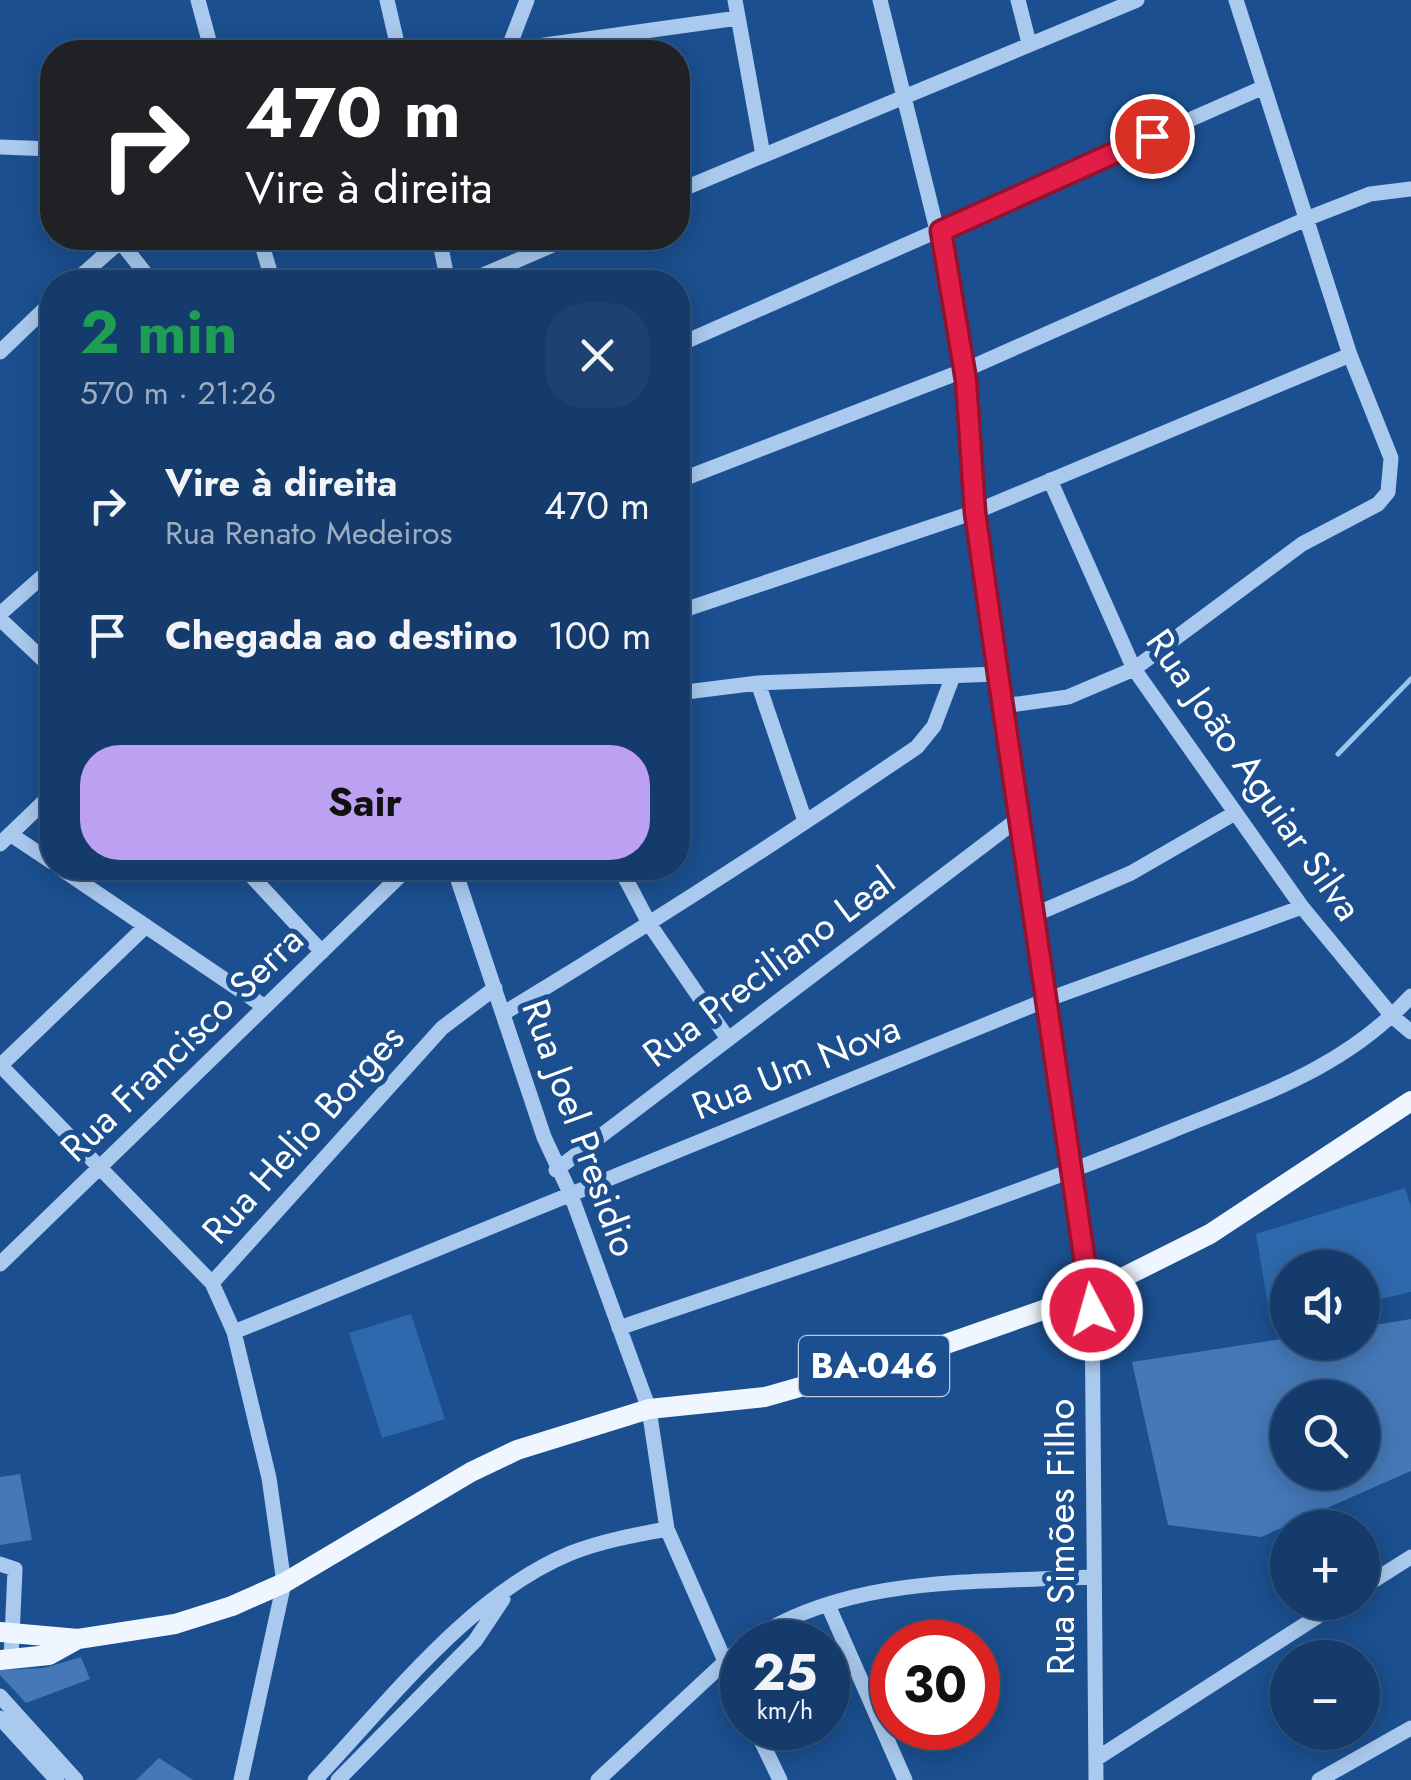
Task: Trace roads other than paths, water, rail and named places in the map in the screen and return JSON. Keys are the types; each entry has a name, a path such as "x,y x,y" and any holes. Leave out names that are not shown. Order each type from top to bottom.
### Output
{"main road":[{"name":"BA-046","path":"6,1632 78,1640 175,1624 284,1583 500,1458 649,1409 765,1398 924,1352 1092,1293 1210,1234 1411,1101"},
{"name":"BA-046","path":"6,1660 48,1655 78,1640"}],"street":[{"path":"198,0 209,40"},
{"path":"387,0 396,40"},
{"path":"509,40 527,0"},
{"path":"735,0 763,155"},
{"name":"Rua Simões Filho","path":"880,0 941,231 965,370 975,512 1092,1293 1096,1780"},
{"path":"1018,0 1029,44"},
{"path":"690,186 1116,5 1136,0"},
{"path":"1003,706 1068,697 1134,669 1302,544 1378,504 1388,492 1391,458 1350,355 1236,0"},
{"path":"625,40 738,18"},
{"path":"690,340 1264,87"},
{"path":"0,146 40,148"},
{"path":"690,475 965,370 1306,219 1370,194 1411,189"},
{"path":"87,270 110,250"},
{"path":"494,270 541,250"},
{"path":"0,352 40,314"},
{"path":"690,608 975,512 1350,355"},
{"name":"Rua João Aguiar Silva","path":"1050,480 1134,669 1302,908 1392,1016 1411,1032"},
{"path":"40,579 0,616 40,656"},
{"path":"690,692 758,683 998,674"},
{"path":"504,1012 650,924 917,747 934,726 953,676"},
{"path":"758,683 805,821"},
{"path":"40,805 5,839 40,856"},
{"path":"1036,914 1130,873 1235,812"},
{"name":"Rua Preciliano Leal","path":"556,1170 1022,816"},
{"path":"78,880 265,1007"},
{"path":"255,880 322,952"},
{"name":"Rua Francisco Serra","path":"0,1264 102,1170 396,880"},
{"name":"Rua Joel Presidio","path":"458,880 556,1170 571,1195 649,1409 666,1529 720,1651"},
{"path":"626,880 650,924 728,1038"},
{"name":"Rua Um Nova","path":"234,1332 1046,1000 1302,908"},
{"path":"146,926 0,1066 212,1283 234,1332 269,1478 284,1583 241,1780"},
{"name":"Rua Helio Borges","path":"212,1283 442,1028 495,988"},
{"path":"619,1328 1073,1172 1323,1068 1392,1016 1411,996"},
{"path":"315,1780 461,1627 506,1593 567,1554 597,1543 666,1529"},
{"path":"1380,1577 1411,1557"},
{"path":"0,1564 15,1569 6,1660"},
{"path":"795,1620 828,1604 896,1586 1092,1577"},
{"path":"338,1780 475,1641 506,1593"},
{"path":"828,1604 904,1780"},
{"path":"1096,1759 1312,1620"},
{"path":"598,1780 720,1664"},
{"path":"2,1709 57,1780"},
{"path":"2,1709 76,1780"},
{"path":"372,1720 385,1732"},
{"path":"1319,1780 1411,1728"},
{"path":"765,1750 779,1779"}],"waterway":[{"path":"1338,754 1411,679"}]}
